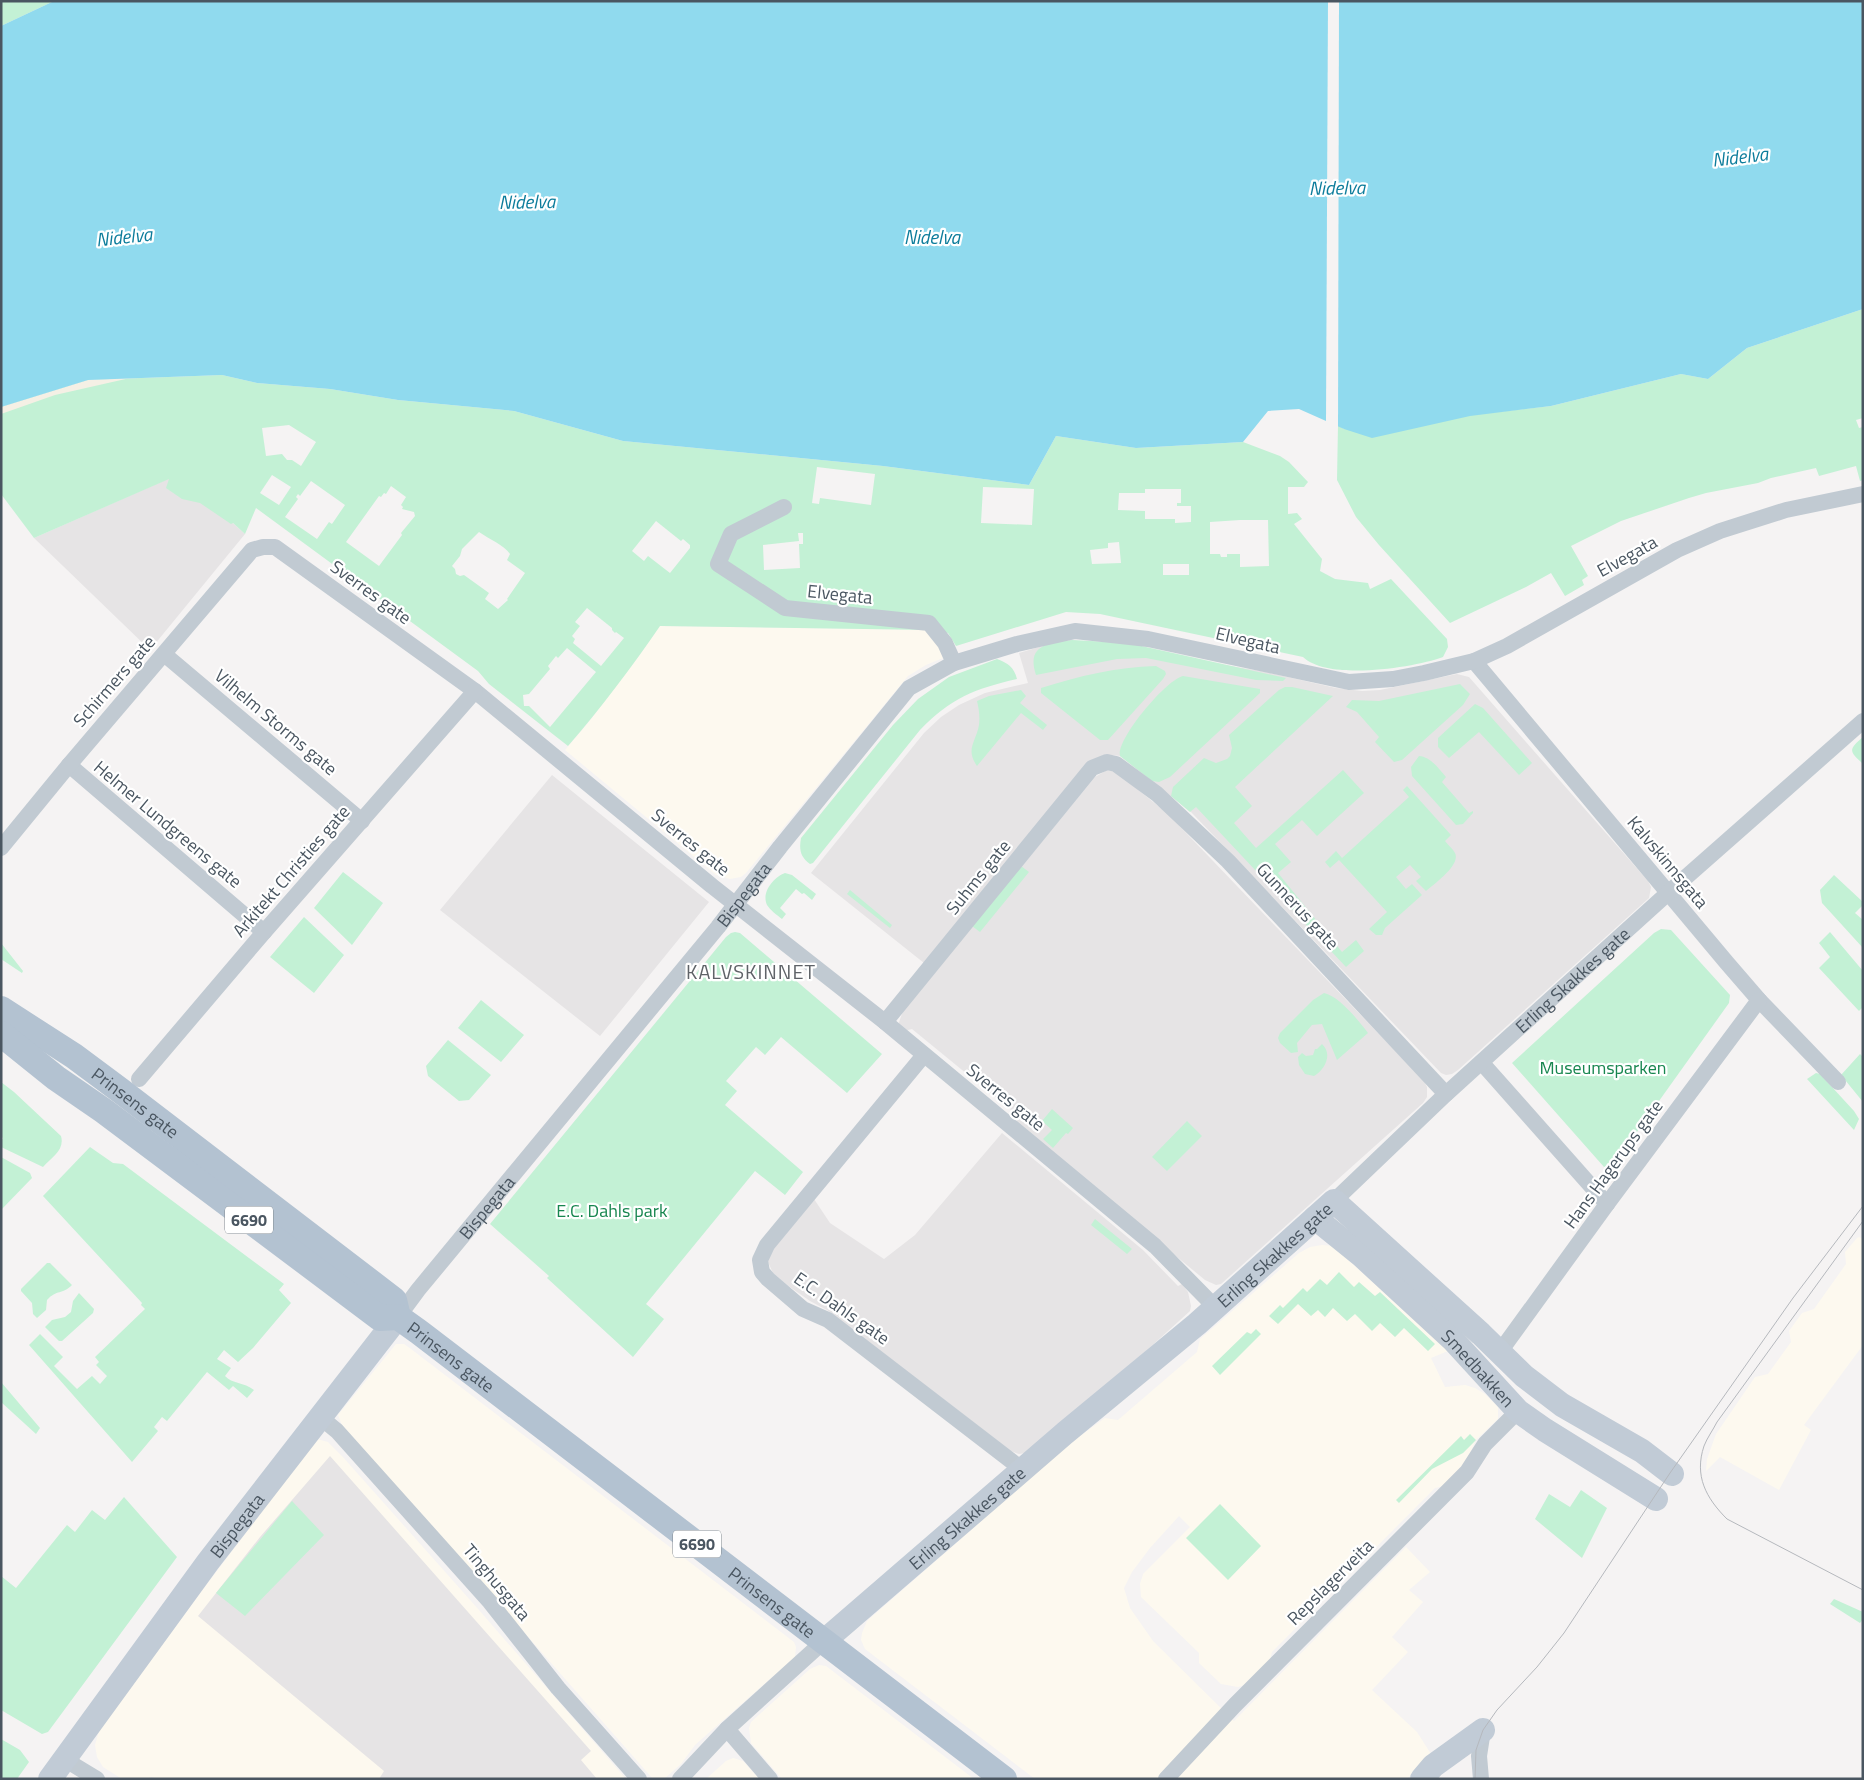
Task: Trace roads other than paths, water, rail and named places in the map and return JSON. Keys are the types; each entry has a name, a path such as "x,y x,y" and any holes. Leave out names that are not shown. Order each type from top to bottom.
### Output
{"main road":[{"name":"Prinsens gate","path":"1,1009 74,1056 121,1090 394,1300 398,1317 570,1446 1004,1779"},
{"name":"Prinsens gate","path":"1,1034 56,1078 380,1318 398,1317"}],"street":[{"name":"Elvegata","path":"784,507 731,534 718,564 785,608 929,623 945,643 954,663 1017,644 1075,630 1148,639 1349,682 1392,679 1474,661 1507,646 1677,550 1720,531 1786,510 1863,494"},
{"name":"Schirmers gate","path":"1,848 252,550 263,548"},
{"name":"Sverres gate","path":"263,548 275,548 475,691 735,904 886,1022 1155,1246 1216,1308"},
{"name":"Vilhelm Storms gate","path":"164,654 362,820"},
{"name":"Kalvskinnsgata","path":"1474,661 1760,1000 1838,1082"},
{"name":"Bispegata","path":"50,1779 208,1562 418,1290 718,927 909,688 954,663"},
{"name":"Arkitekt Christies gate","path":"139,1079 264,932 475,691"},
{"name":"Erling Skakkes gate","path":"680,1779 727,1729 824,1642 1023,1470 1216,1308 1334,1201 1446,1094 1668,893 1863,721"},
{"name":"Suhms gate","path":"886,1022 1092,768 1107,762"},
{"name":"Gunnerus gate","path":"1107,762 1116,764 1157,794 1228,860 1446,1094"},
{"name":"Helmer Lundgreens gate","path":"69,765 264,932"},
{"name":"Hans Hagerups gate","path":"1499,1353 1607,1204 1760,1000"},
{"name":"E.C. Dahls gate","path":"924,1055 767,1245 760,1260 762,1272 803,1309 828,1320 1023,1470"},
{"path":"1482,1063 1607,1204"},
{"name":"Smedbakken","path":"1334,1201 1548,1396 1642,1451 1672,1474"},
{"name":"Smedbakken","path":"1315,1218 1362,1256 1453,1340 1518,1411 1545,1430 1656,1499"},
{"name":"Repslagerveita","path":"1166,1779 1235,1706 1468,1472 1485,1444 1518,1411"},
{"name":"Tinghusgata","path":"320,1417 337,1431 490,1602 573,1704 639,1779"},
{"path":"727,1729 770,1779"},
{"path":"1422,1779 1434,1766 1483,1730"},
{"path":"1446,1779 1483,1730"},
{"path":"1481,1779 1479,1756 1483,1730"},
{"path":"64,1759 97,1779"}],"water":[{"name":"Nidelva","path":"54,1 1863,1 1863,309 1747,348 1708,379 1681,374 1551,406 1470,416 1372,438 1344,429 1299,409 1268,411 1243,442 1136,448 1056,436 1029,485 883,466 623,441 514,411 398,400 330,389 257,383 222,375 88,380 1,407 1,26"}],"tram line":[{"path":"1475,1779 1476,1750 1483,1730 1497,1710 1537,1667 1564,1633 1670,1473 1793,1298 1863,1206"},
{"path":"1863,1221 1717,1422 1704,1446 1700,1467 1701,1477 1708,1495 1727,1519 1863,1590"}],"district":[{"name":"KALVSKINNET","path":"751,971"}],"park label":[{"name":"Museumsparken","path":"1603,1067"},
{"name":"E.C. Dahls park","path":"612,1210"}]}
